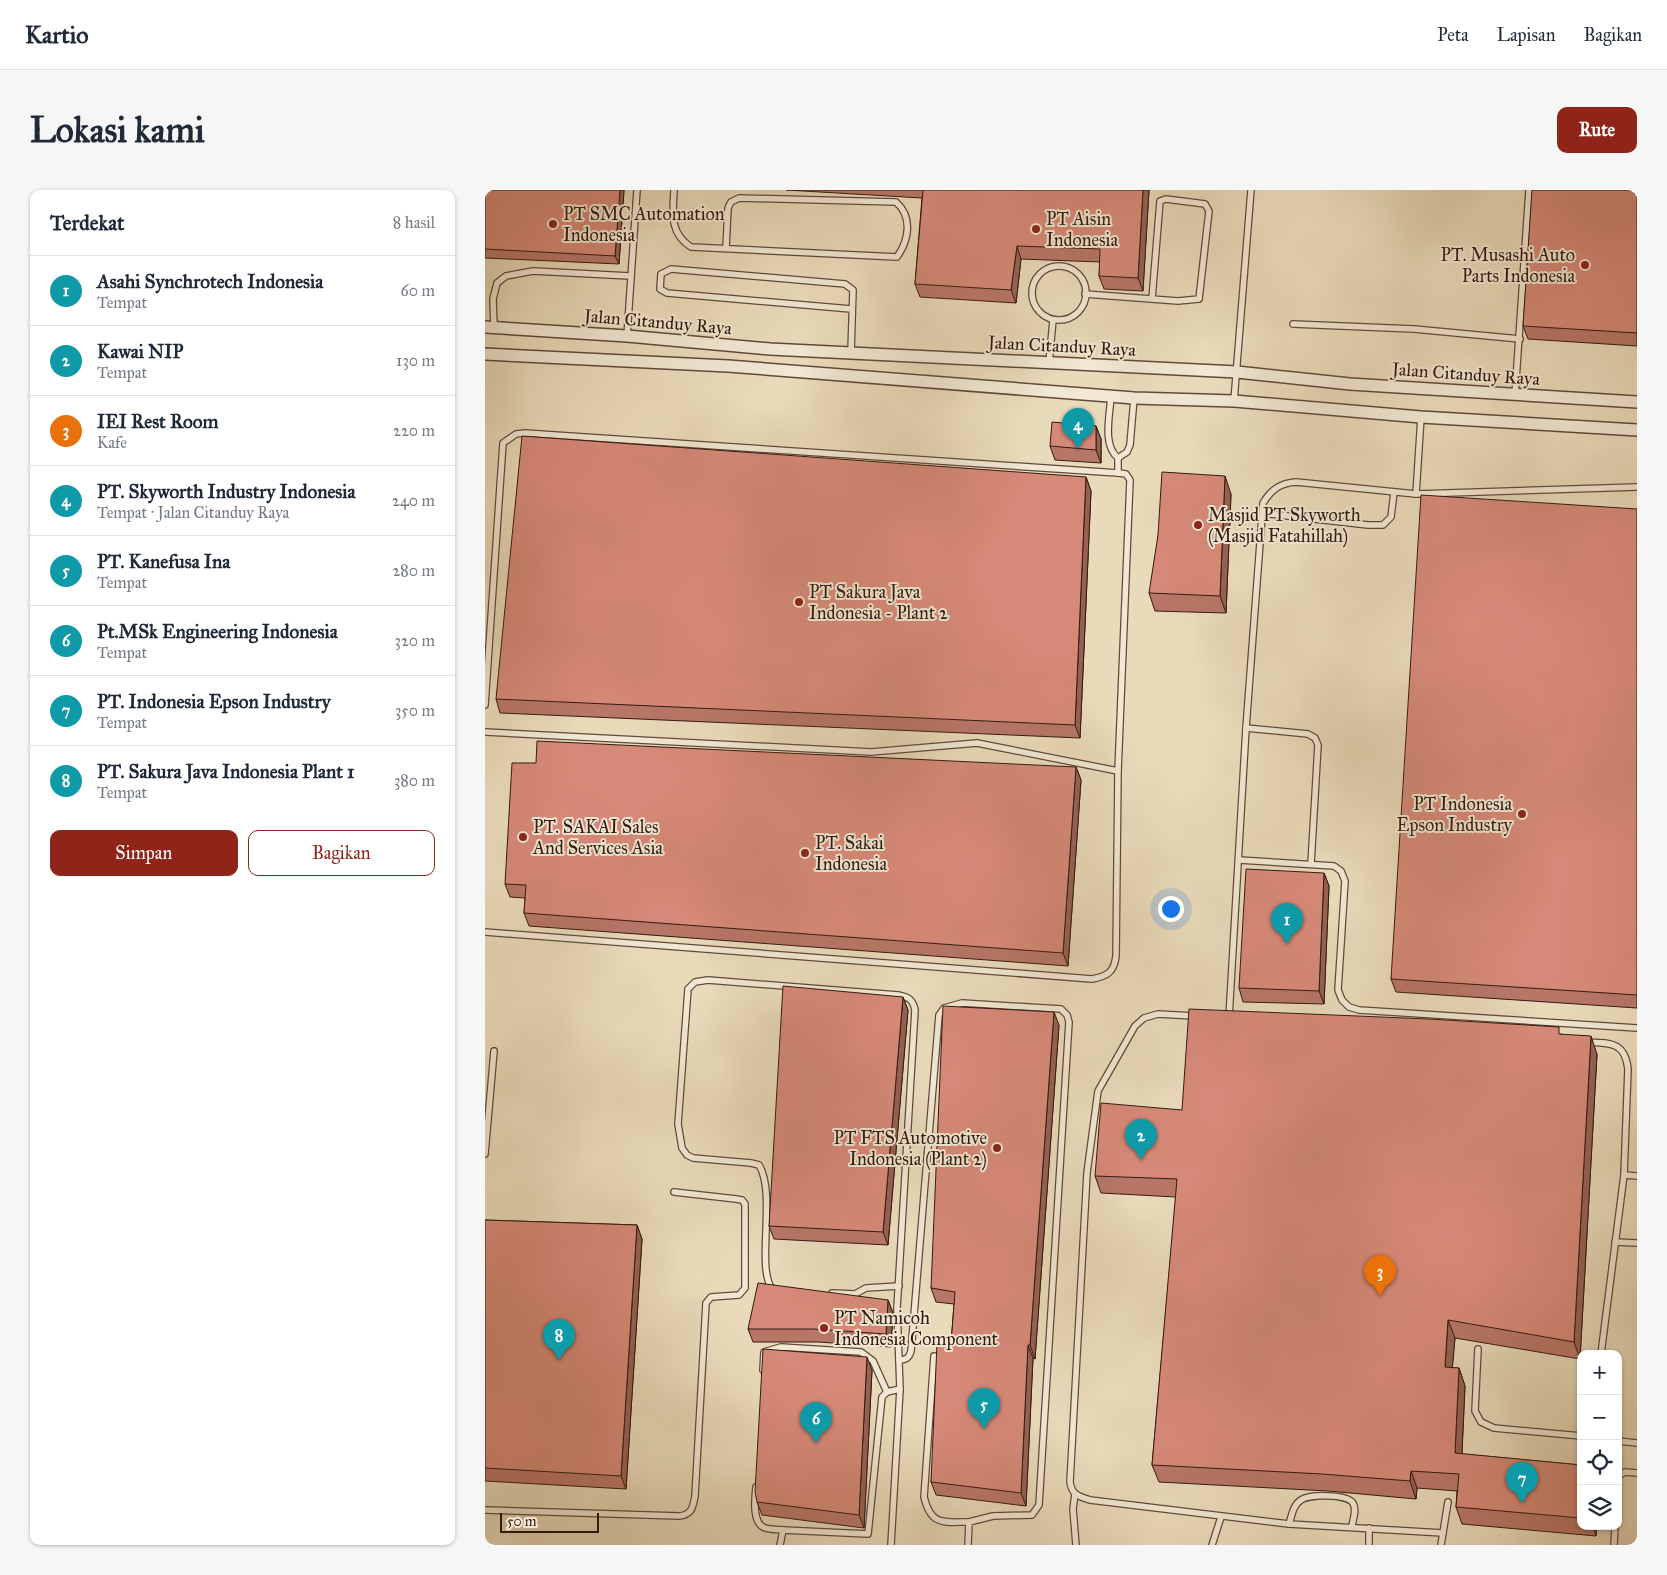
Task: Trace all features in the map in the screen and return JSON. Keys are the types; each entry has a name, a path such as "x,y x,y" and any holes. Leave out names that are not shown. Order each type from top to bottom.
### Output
{"street":[{"name":"Jalan Citanduy Raya","path":"490,327 627,336 732,346 1237,372 1349,384 1637,402"},
{"path":"728,366 732,346"},
{"path":"485,354 728,366 1135,398 1234,401 1421,417 1637,430"}],"lane":[{"path":"627,336 637,190"},
{"path":"674,190 672,223 681,241 691,247 897,257 905,246 908,234 906,218 901,207 896,202 739,198 731,202 728,208 727,248"},
{"path":"1234,401 1251,190"},
{"path":"1515,395 1529,190"},
{"path":"1085,294 1152,299 1196,301 1201,298 1209,212 1205,204 1166,199 1160,201 1152,299"},
{"path":"1065,266 1079,275 1085,285 1085,294 1086,300 1079,312 1067,320 1053,320 1042,316 1035,307 1031,296 1033,284 1039,274 1051,267 1065,266"},
{"path":"851,309 667,294 660,289 661,274 671,269 832,281 845,284 853,290 851,352"},
{"path":"490,327 497,283 506,276 533,272 630,276"},
{"path":"1049,363 1053,320"},
{"path":"1293,324 1414,329 1520,340"},
{"path":"1111,396 1109,443 1112,453 1118,458"},
{"path":"1118,458 1127,452 1130,445 1135,398"},
{"path":"1416,494 1421,417"},
{"path":"485,705 503,442 516,434 525,433 1118,473 1126,474 1130,480 1118,771 1116,956 1114,968 1106,976 1092,980 485,932"},
{"path":"1118,458 1118,473"},
{"path":"1229,1018 1246,728 1262,513 1263,503 1268,494 1285,483 1416,494 1637,487"},
{"path":"1262,513 1383,525 1391,517 1394,492"},
{"path":"1246,728 1308,734 1315,738 1318,745 1311,864"},
{"path":"485,732 871,752 919,746 977,744 1118,771"},
{"path":"1239,860 1334,866 1341,871 1345,881 1338,990 1342,1000 1349,1007 1359,1010 1414,1015 1637,1028"},
{"path":"783,1291 773,1290 769,1284 765,1232 767,1196 759,1165 751,1162 693,1158 687,1155 683,1148 678,1124 688,989 691,984 701,980 898,995 908,998 913,1002 915,1010 897,1308 900,1389 891,1545"},
{"path":"899,1360 905,1360 910,1356 911,1351 939,1015 944,1008 962,1003 1061,1010 1067,1015 1069,1022 1039,1505 1032,1515 993,1516 969,1522 941,1522 933,1518 929,1512 924,1497 934,1356"},
{"path":"1202,1017 1157,1014 1144,1018 1135,1026 1098,1091 1087,1173 1071,1491 1090,1500 1221,1517 1289,1524 1352,1526 1443,1533"},
{"path":"1220,1018 1239,1019"},
{"path":"1577,1041 1616,1046 1624,1052 1627,1060 1623,1175 1602,1350"},
{"path":"485,1154 487,1106 494,1051"},
{"path":"1623,1175 1637,1176"},
{"path":"485,1510 679,1516 688,1514 693,1509 707,1303 711,1297 739,1295 745,1288 745,1204 743,1200 674,1192"},
{"path":"1615,1242 1637,1243"},
{"path":"828,1293 857,1296 866,1288 899,1286"},
{"path":"888,1307 897,1308"},
{"path":"763,1373 762,1360 764,1352 771,1348 861,1352 873,1360 887,1392"},
{"path":"1478,1349 1475,1411 1481,1422 1494,1428 1577,1436"},
{"path":"757,1477 755,1506 760,1525 764,1528 869,1534 882,1398 887,1392 900,1389"},
{"path":"1622,1441 1637,1443"},
{"path":"1622,1474 1625,1472 1637,1473"},
{"path":"1075,1494 1073,1509 1076,1545"},
{"path":"1289,1524 1294,1507 1299,1500 1306,1496 1320,1495 1347,1499 1352,1502 1355,1510 1352,1526"},
{"path":"1441,1545 1448,1502"},
{"path":"1212,1545 1221,1517"},
{"path":"968,1545 969,1522"},
{"path":"1369,1528 1369,1545"},
{"path":"780,1545 783,1530"},
{"path":"1614,1545 1615,1530"}],"building":[{"name":"PT SMC Automation Indonesia","path":"485,190 620,190 615,256 485,249"},
{"name":"PT Aisin Indonesia","path":"923,190 1143,190 1138,278 1099,276 1100,249 1017,246 1011,290 915,284"},
{"name":"PT. Musashi Auto Parts Indonesia","path":"1532,190 1637,190 1637,333 1523,326"},
{"path":"1052,422 1096,426 1096,450 1050,446"},
{"name":"PT Sakura Java Indonesia - Plant 2","path":"522,436 1086,477 1075,725 496,699"},
{"name":"Masjid PT Skyworth (Masjid Fatahillah)","path":"1162,472 1225,476 1220,596 1149,593 1158,535"},
{"name":"PT Indonesia Epson Industry","path":"1421,495 1637,509 1637,995 1391,979"},
{"name":"PT. Sakai Indonesia","path":"537,741 1076,767 1063,953 524,913 526,885 505,884 512,763 536,763"},
{"path":"1246,869 1324,873 1319,991 1239,988"},
{"path":"783,986 903,997 883,1232 769,1226"},
{"name":"PT FTS Automotive Indonesia (Plant 2)","path":"943,1006 1054,1012 1030,1345 1028,1345 1021,1493 931,1482 937,1343 951,1344 955,1292 931,1288"},
{"path":"1189,1009 1429,1019 1559,1027 1559,1034 1591,1036 1574,1342 1448,1320 1445,1367 1459,1368 1455,1453 1577,1465 1577,1518 1456,1507 1459,1474 1411,1471 1410,1481 1322,1474 1152,1465 1177,1179 1095,1176 1101,1103 1182,1110"},
{"path":"485,1220 637,1225 621,1476 485,1468"},
{"name":"PT Namicoh Indonesia Component","path":"758,1283 888,1300 886,1334 813,1329 748,1329"},
{"path":"763,1349 867,1357 859,1515 757,1502 755,1492"}],"place":[{"name":"PT SMC Automation Indonesia","path":"553,224"},
{"name":"PT Aisin Indonesia","path":"1036,229"},
{"name":"PT. Musashi Auto Parts Indonesia","path":"1585,265"},
{"name":"PT. Skyworth Industry Indonesia","path":"1078,449"},
{"name":"Masjid PT Skyworth (Masjid Fatahillah)","path":"1198,525"},
{"name":"PT Sakura Java Indonesia - Plant 2","path":"799,602"},
{"name":"PT Indonesia Epson Industry","path":"1522,814"},
{"name":"PT. SAKAI Sales And Services Asia","path":"523,837"},
{"name":"PT. Sakai Indonesia","path":"805,853"},
{"name":"Asahi Synchrotech Indonesia","path":"1287,944"},
{"name":"PT FTS Automotive Indonesia (Plant 2)","path":"997,1148"},
{"name":"Kawai NIP","path":"1141,1160"},
{"name":"IEI Rest Room","path":"1380,1296"},
{"name":"PT Namicoh Indonesia Component","path":"824,1328"},
{"name":"PT. Sakura Java Indonesia Plant 1","path":"559,1360"},
{"name":"PT. Kanefusa Ina","path":"984,1429"},
{"name":"Pt.MSk Engineering Indonesia","path":"816,1443"},
{"name":"PT. Indonesia Epson Industry","path":"1522,1503"}]}
